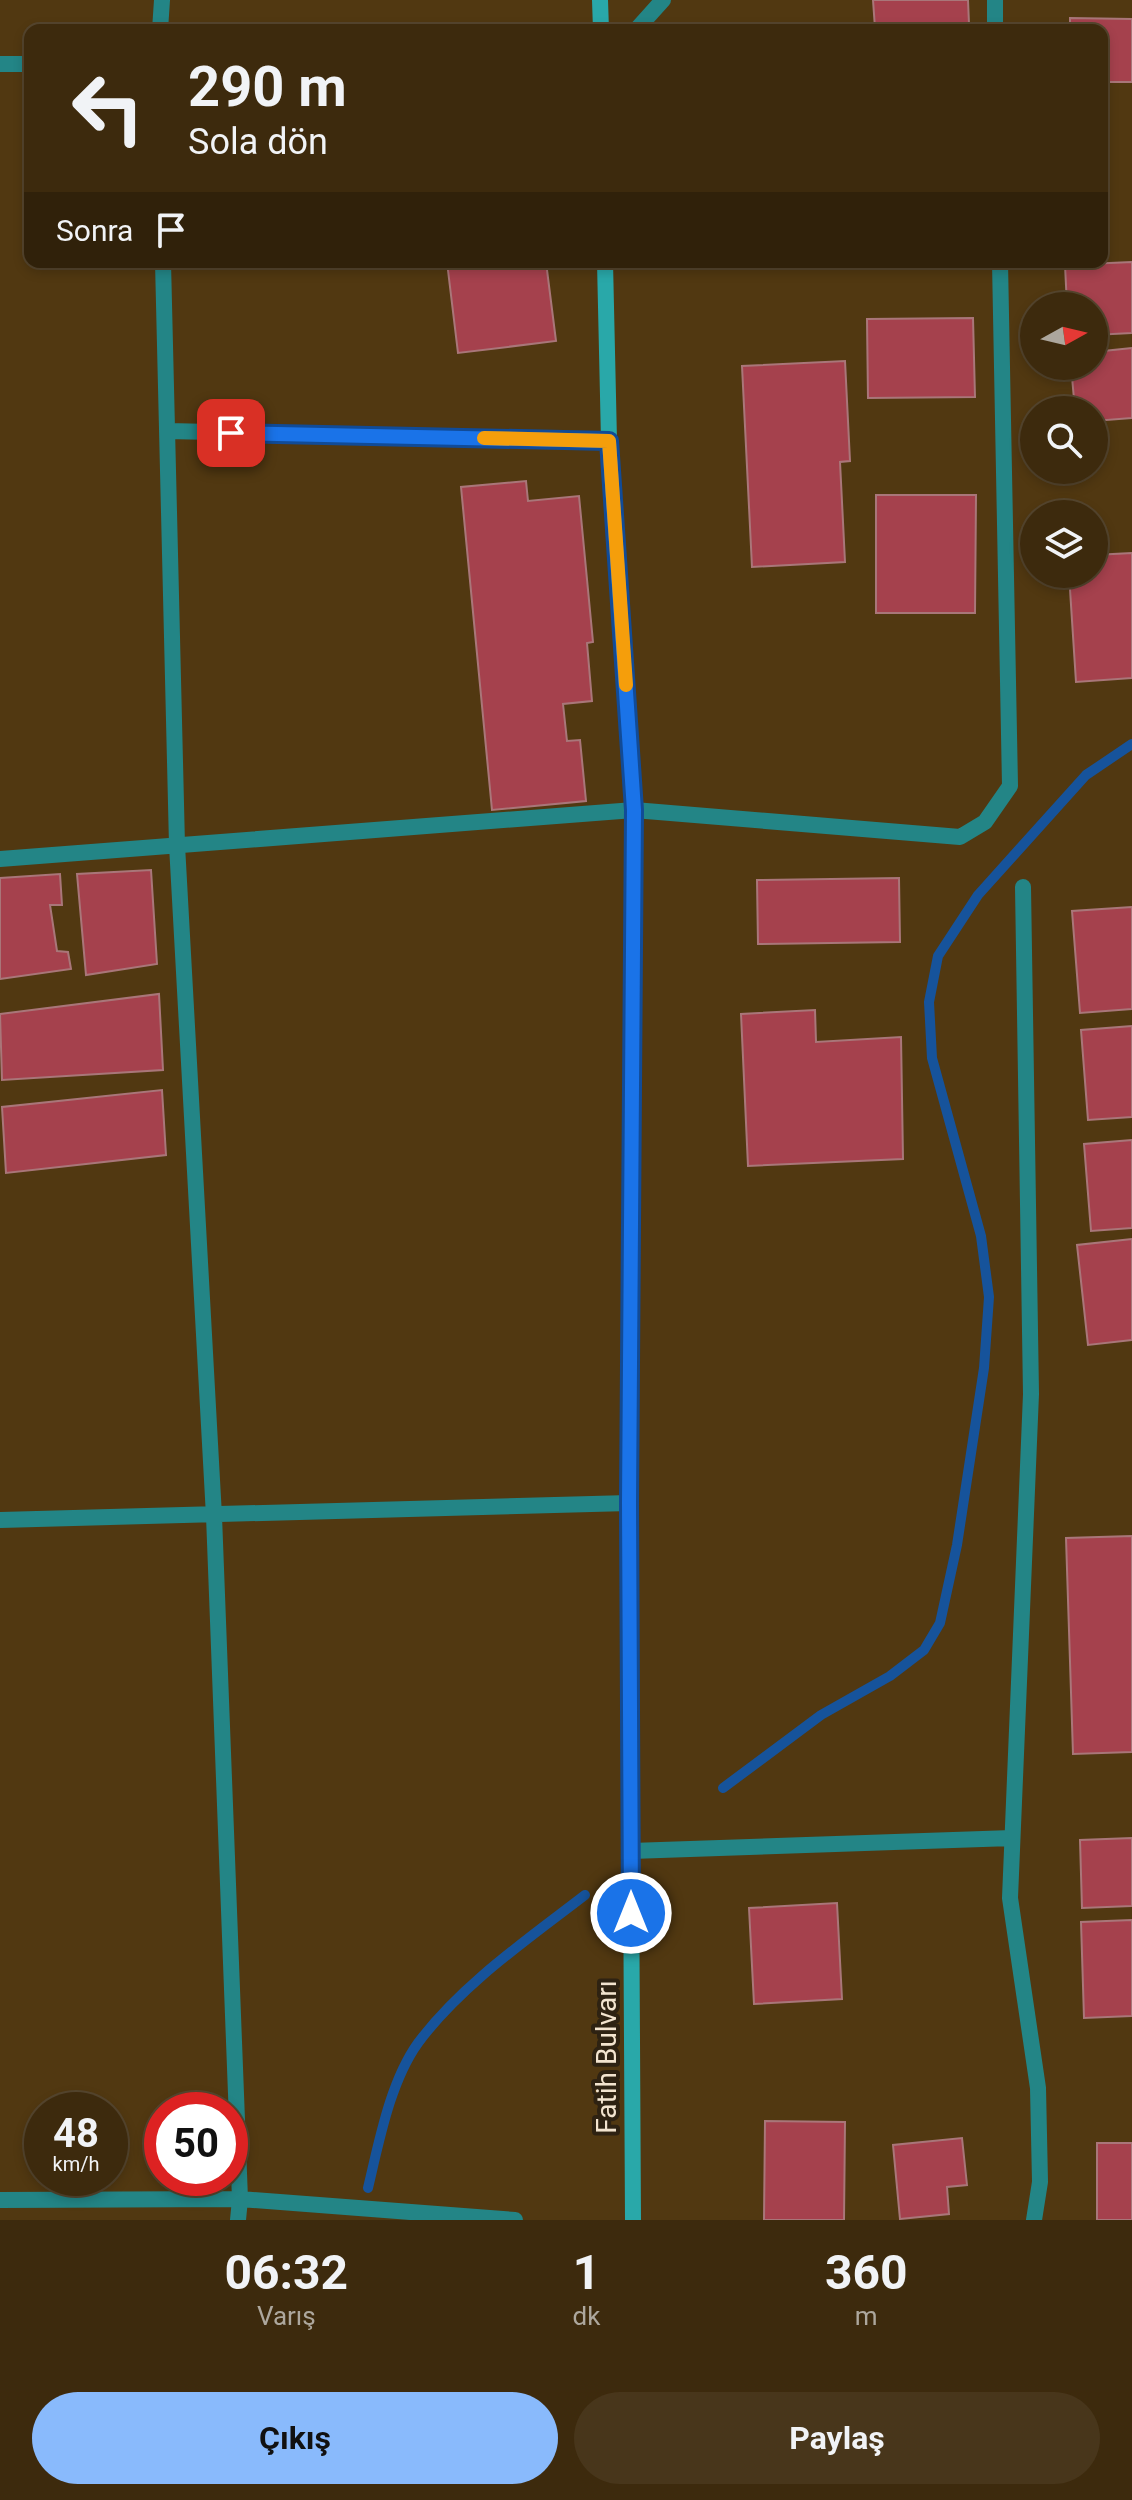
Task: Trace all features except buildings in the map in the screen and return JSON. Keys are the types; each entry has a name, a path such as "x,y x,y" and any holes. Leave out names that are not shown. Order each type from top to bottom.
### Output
{"main road":[{"path":"600,0 601,24"},
{"name":"Fatih Bulvarı","path":"605,268 609,441 634,810 629,1503 633,2220"}],"street":[{"path":"160,24 162,0"},
{"path":"641,24 663,0"},
{"path":"995,0 995,24"},
{"path":"0,64 24,64"},
{"path":"163,268 177,845 214,1516 240,2199 238,2220"},
{"path":"0,859 634,810 960,837 985,822 1010,786 1000,268"},
{"path":"168,431 609,441"},
{"path":"1023,887 1031,1394 1010,1898 1038,2088 1040,2182 1034,2220"},
{"path":"0,1520 629,1503"},
{"path":"631,1851 1012,1838"},
{"path":"0,2200 240,2199 515,2220"}],"waterway":[{"path":"723,1788 821,1715 890,1676 924,1650 940,1623 957,1545 984,1368 989,1297 981,1236 932,1058 929,1002 938,956 978,895 1086,775 1132,744"},
{"path":"368,2188 393,2094 418,2043 475,1982 585,1895"}],"slow traffic":[{"path":"484,438 609,441 626,685"}],"route":[{"path":"231,433 609,441 634,810 629,1503 631,1913"}]}
